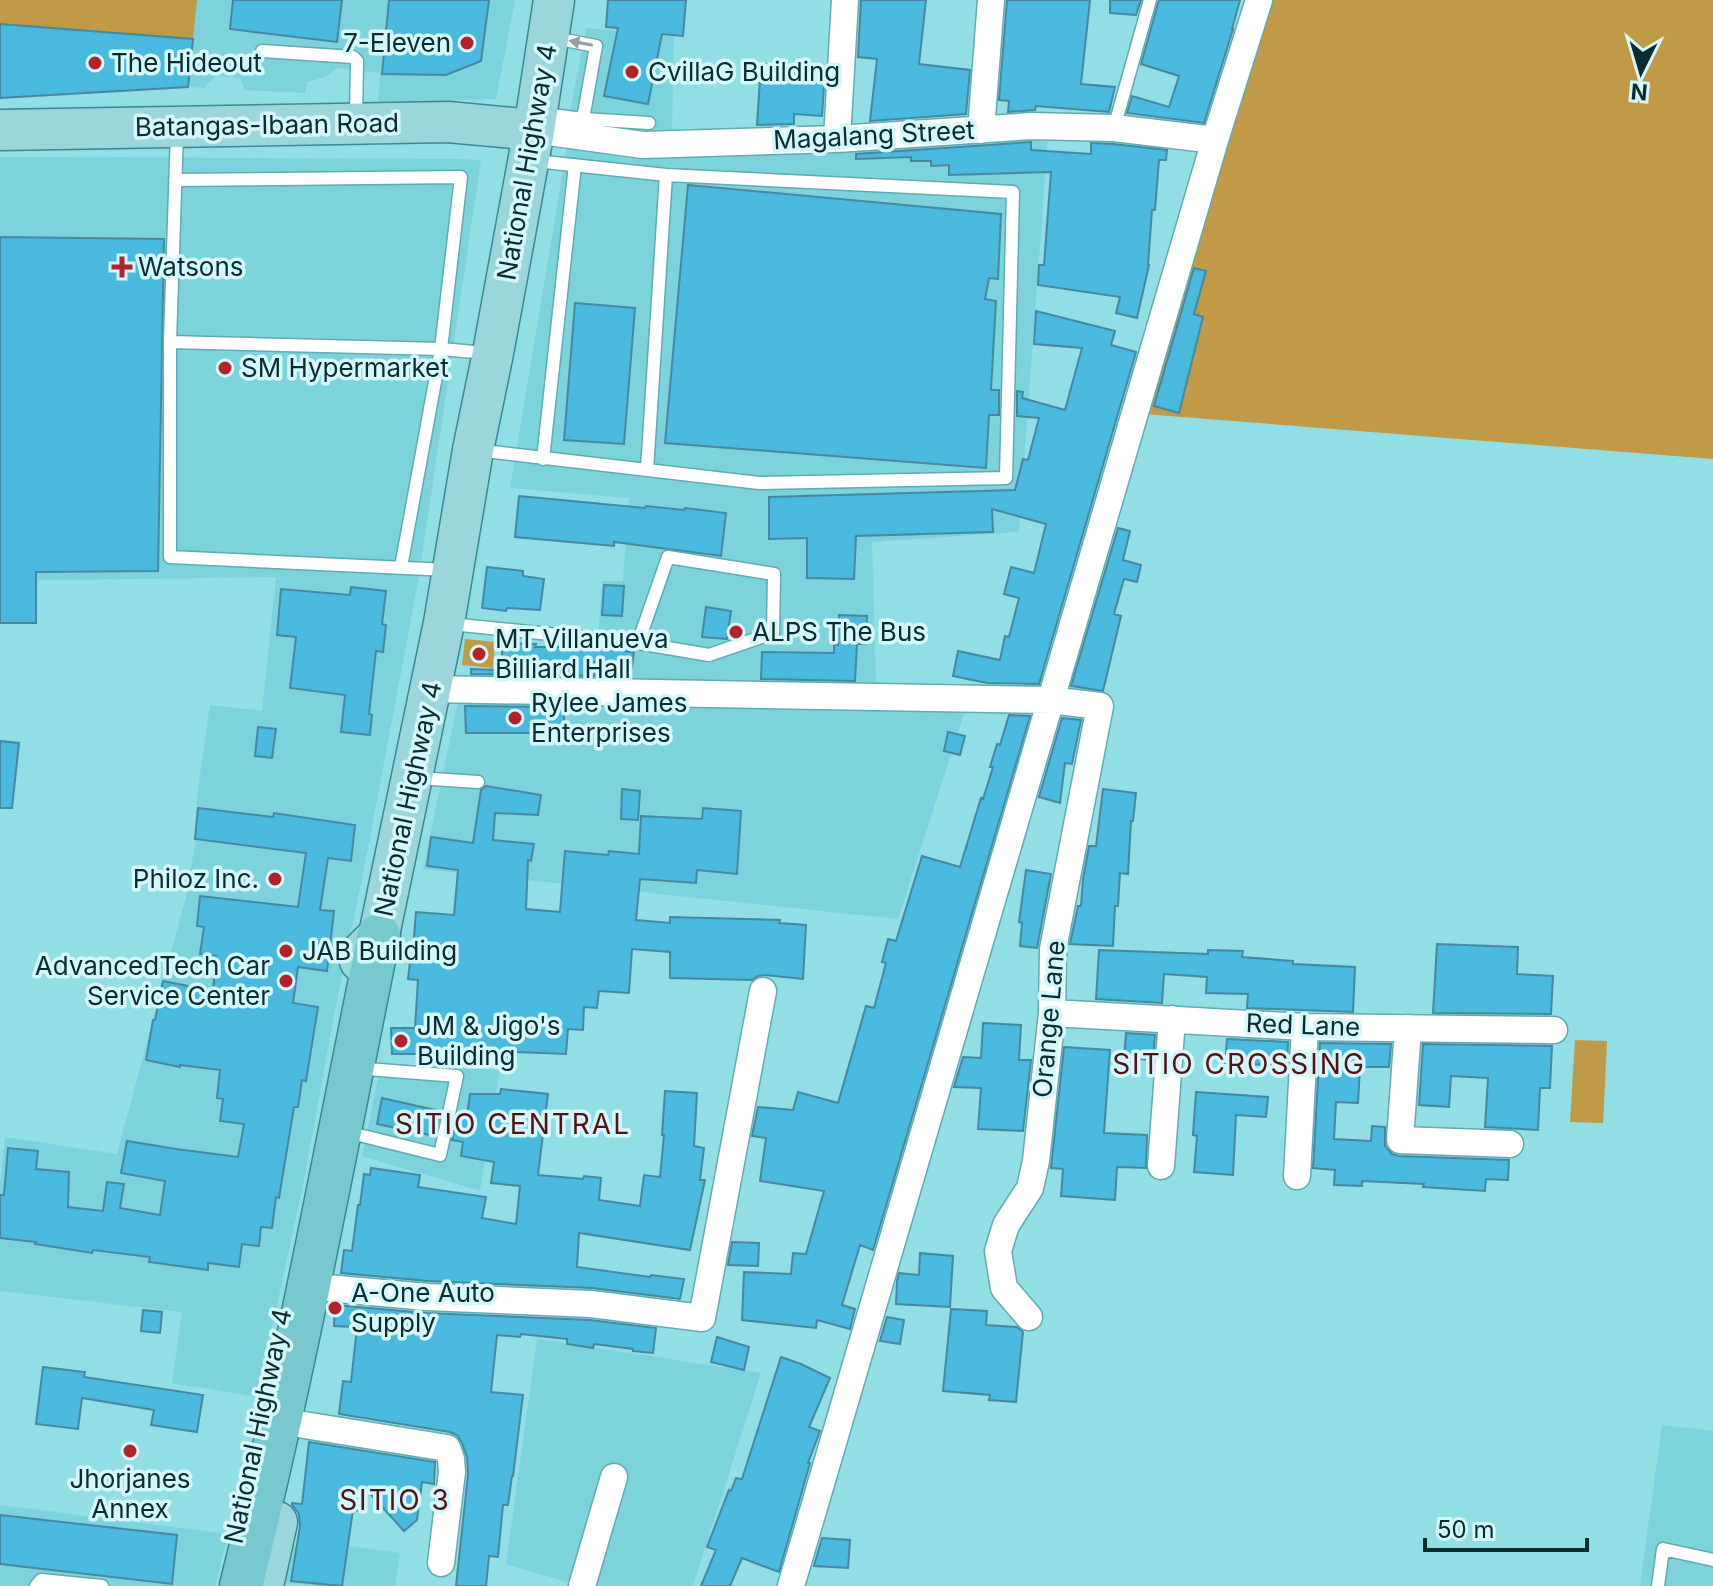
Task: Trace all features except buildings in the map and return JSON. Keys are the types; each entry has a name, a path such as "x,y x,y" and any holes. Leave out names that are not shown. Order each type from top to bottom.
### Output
{"highway":[{"path":"241,1586 383,946"}],"main road":[{"name":"National Highway 4","path":"263,1586 327,1288 367,1069 383,946 411,778 444,623 473,450 533,135 551,18"},
{"name":"Batangas-Ibaan Road","path":"0,130 448,122 533,135"},
{"name":"National Highway 4","path":"222,1586 362,952 383,946"}],"street":[{"path":"837,139 845,0"},
{"path":"981,130 991,0"},
{"path":"791,1586 1215,140 1259,0"},
{"name":"Magalang Street","path":"533,135 643,145 837,139 1032,126 1114,128 1215,140"},
{"path":"431,689 1050,700"},
{"name":"Orange Lane","path":"1029,1317 1004,1288 998,1251 1006,1225 1030,1188 1036,1161 1052,1013 1053,949 1100,706 1050,700"},
{"path":"327,1288 427,1297 591,1304 702,1318 763,991"},
{"name":"Red Lane","path":"1052,1013 1305,1027 1554,1030"},
{"path":"1161,1166 1172,1019"},
{"path":"1297,1176 1305,1027"},
{"path":"1408,1028 1400,1140 1510,1144"},
{"path":"298,1424 447,1448 452,1472 441,1563"},
{"path":"582,1586 614,1477"}],"lane":[{"path":"1114,128 1150,0"},
{"path":"551,18 596,46 583,119"},
{"path":"262,51 353,57 357,61 356,124"},
{"path":"533,135 583,119 649,123"},
{"path":"177,127 170,342 170,557 452,570"},
{"path":"473,450 759,483 1006,478 1013,192 666,175 575,165 533,135"},
{"path":"543,459 575,165"},
{"path":"647,470 666,175"},
{"path":"175,180 461,177 441,349 401,567"},
{"path":"170,342 493,353"},
{"path":"444,623 638,643 709,655 773,633 774,574 668,557 638,643"},
{"path":"411,778 478,782"},
{"path":"355,1134 440,1155 457,1076 367,1069"},
{"path":"1658,1586 1663,1549 1713,1560"},
{"path":"36,1586 41,1580 102,1586"}],"shaded area":[{"path":"0,0 197,0 193,39 0,24"},
{"path":"197,0 515,0 496,99 378,102 380,73 337,68 327,76 307,82 305,93 245,90 240,78 216,75 204,88 188,87"},
{"path":"1267,0 1713,0 1713,459 1144,414"},
{"path":"586,28 674,36 672,131 568,123"},
{"path":"1048,136 1019,532 872,542 876,685 595,683 602,581 623,581 629,498 510,488 567,147 671,158"},
{"path":"0,157 481,161 418,582 302,1190 257,1397 172,1383 182,1312 0,1291 0,1184 5,1137 117,1154 187,893 210,705 262,711 276,577 0,581"},
{"name":"MT Villanueva Billiard Hall","path":"465,639 495,642 493,668 462,665"},
{"path":"458,702 967,705 898,919 423,869"},
{"path":"1575,1040 1607,1041 1603,1123 1570,1122"},
{"path":"381,1064 500,1070 480,1191 362,1156"},
{"path":"537,1339 761,1373 693,1586 581,1586 506,1564"},
{"path":"1662,1425 1713,1431 1713,1586 1640,1586"},
{"path":"0,1505 228,1534 215,1586 0,1586"},
{"path":"282,1545 349,1552 350,1546 400,1553 395,1586 319,1586 274,1582"}],"place":[{"name":"7-Eleven","path":"467,43"},
{"name":"The Hideout","path":"95,63"},
{"name":"CvillaG Building","path":"632,72"},
{"name":"Watsons","path":"122,267"},
{"name":"SM Hypermarket","path":"225,368"},
{"name":"ALPS The Bus","path":"736,632"},
{"name":"MT Villanueva Billiard Hall","path":"479,654"},
{"name":"Rylee James Enterprises","path":"515,718"},
{"name":"Philoz Inc.","path":"275,879"},
{"name":"JAB Building","path":"286,951"},
{"name":"AdvancedTech Car Service Center","path":"286,981"},
{"name":"JM & Jigo's Building","path":"401,1041"},
{"name":"A-One Auto Supply","path":"335,1308"},
{"name":"Jhorjanes Annex","path":"130,1451"}],"district":[{"name":"SITIO CROSSING","path":"1239,1064"},
{"name":"SITIO CENTRAL","path":"513,1124"},
{"name":"SITIO 3","path":"395,1500"}]}
